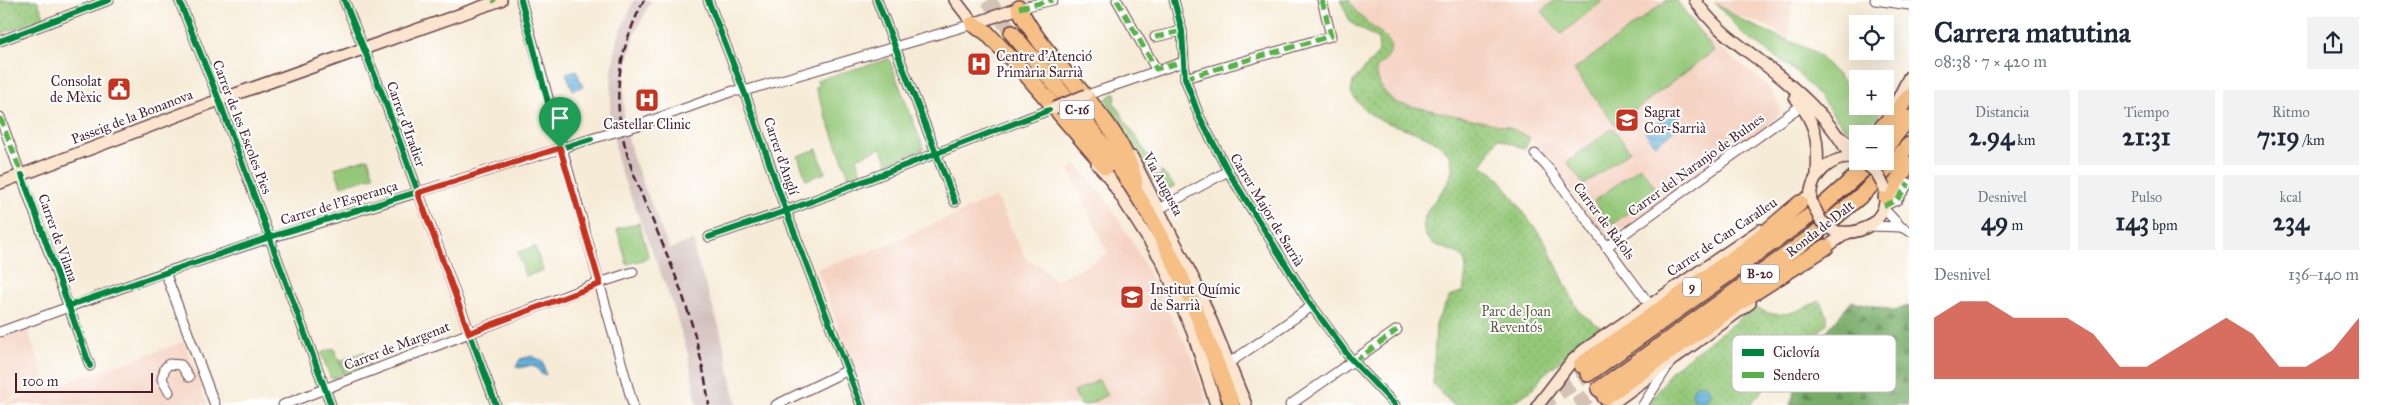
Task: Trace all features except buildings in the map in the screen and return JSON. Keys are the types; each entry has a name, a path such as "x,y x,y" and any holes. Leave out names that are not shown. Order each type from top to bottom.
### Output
{"highway":[{"path":"1017,4 1029,28 1101,118 1117,142 1129,164 1136,192"},
{"path":"973,24 986,32 1061,113 1104,165 1124,185 1136,192"},
{"name":"C-16","path":"1012,33 1077,110 1136,192 1172,257 1232,405"},
{"path":"1884,125 1909,97"},
{"path":"1894,137 1909,118"},
{"name":"Ronda de Dalt","path":"1604,397 1814,235 1865,192 1909,145"},
{"path":"1884,200 1909,164"},
{"name":"Ronda de Dalt","path":"1585,370 1811,216 1863,170"},
{"name":"9","path":"1585,370 1745,250 1807,200"},
{"path":"1604,397 1748,296 1826,247"},
{"path":"1214,357 1221,405"}],"street":[{"path":"0,41 109,0"},
{"name":"Carrer de les Escoles Pies","path":"179,0 219,100 331,405"},
{"name":"Carrer d'Iradier","path":"344,0 384,96 496,405"},
{"path":"521,0 560,148 600,284 632,405"},
{"name":"Carrer d'Anglí","path":"708,0 744,91 786,211 861,405"},
{"path":"877,0 955,202"},
{"path":"955,0 973,24 1051,109 1108,176 1162,261 1192,332 1216,405"},
{"path":"973,24 1017,4 1053,0"},
{"path":"1117,0 1156,70"},
{"name":"Carrer Major de Sarrià","path":"1174,0 1182,31 1185,78 1198,116 1228,171 1312,306 1354,362 1395,405"},
{"path":"1185,78 1331,36 1322,0"},
{"path":"1695,0 1724,34 1804,96 1849,150"},
{"path":"1875,0 1909,5"},
{"name":"Passeig de la Bonanova","path":"0,183 219,100 496,1"},
{"name":"Via Augusta","path":"1017,4 1088,95 1134,162 1196,284 1246,405"},
{"name":"Carrer de l'Esperança","path":"0,332 68,306 270,237 639,125 733,91 744,91 973,24"},
{"path":"1155,37 1182,31"},
{"path":"709,237 786,211 1088,95 1183,62"},
{"path":"1780,77 1802,105 1812,122 1817,138 1817,176"},
{"path":"1882,125 1901,96 1909,77"},
{"name":"Carrer del Naranjo de Bulnes","path":"1606,247 1802,105"},
{"name":"Carrer de Vilana","path":"0,117 90,366"},
{"path":"1836,134 1849,142"},
{"name":"Carrer de Ràfols","path":"1535,154 1549,169 1650,305"},
{"path":"1849,159 1837,160 1826,166 1817,176 1807,200 1821,221 1841,232 1859,231 1871,226 1905,229"},
{"path":"1873,170 1877,173 1884,200 1905,229"},
{"path":"1159,209 1228,171"},
{"path":"1884,200 1889,206 1897,200 1909,182"},
{"name":"Carrer de Can Caralleu","path":"1538,405 1571,362 1584,350 1807,200"},
{"path":"1871,226 1884,200"},
{"path":"1604,397 1670,363 1826,247 1841,232"},
{"path":"165,272 215,405"},
{"name":"Carrer de Margenat","path":"283,405 634,272"},
{"path":"1229,363 1312,306"},
{"path":"1290,405 1354,362 1397,330"},
{"path":"1643,405 1670,363"},
{"path":"169,392 162,379 165,368 169,364 181,365 189,377"},
{"path":"776,405 848,370"}],"shaded area":[{"path":"634,0 651,0 635,34 624,79 624,121 633,158 669,249 694,240 695,254 720,329 737,405 697,405 688,354 672,302 618,164 610,112 612,68 618,37"},
{"name":"Sagrat Cor-Sarrià","path":"1350,0 1678,0 1696,25 1715,44 1768,86 1780,108 1778,115 1769,126 1613,236 1605,236 1541,150 1526,135 1509,127 1397,102 1388,96 1378,81 1376,69 1388,57 1391,49 1389,41 1386,35 1364,20"},
{"path":"1713,0 1794,0 1791,6 1789,39 1766,25 1735,15"},
{"path":"1076,165 1104,196 1132,241 1192,356 1208,405 868,405 817,269 867,253 996,197 1027,261 1041,266 1054,280 1057,280 1108,254 1069,169"},
{"path":"27,329 47,384 0,402 0,339"},
{"path":"184,342 207,405 0,405"}],"green space":[{"path":"0,0 37,0 45,18 0,34"},
{"name":"Parc de Joan Reventós","path":"1340,0 1349,0 1361,16 1389,42 1390,52 1376,69 1382,89 1397,103 1509,127 1530,138 1525,149 1498,138 1482,165 1498,177 1544,240 1579,312 1602,328 1544,374 1533,389 1509,405 1453,405 1433,384 1436,323 1449,297 1463,291 1466,268 1464,261 1455,252 1428,240 1423,224 1425,215 1448,183 1452,165 1448,155 1441,146 1420,134 1375,117 1351,93 1353,82 1379,52 1378,39 1351,23"},
{"path":"1555,0 1603,1 1561,34 1542,11"},
{"path":"1667,0 1676,0 1714,51 1615,125 1574,70"},
{"path":"1715,3 1745,22 1815,52 1849,87 1849,115 1879,115 1878,117 1870,125 1849,125 1849,130 1843,127 1821,98 1796,72 1744,35"},
{"path":"889,59 924,149 888,163 881,148 856,158 861,173 849,177 815,87 819,86 817,80"},
{"path":"1115,93 1116,99 1113,101 1147,155 1155,175 1161,176 1161,171 1175,186 1168,189 1161,183 1153,181 1106,99"},
{"path":"1613,128 1630,151 1584,185 1567,162"},
{"path":"817,149 825,173 806,180 798,156"},
{"path":"368,158 374,176 341,186 335,168"},
{"path":"1640,167 1658,191 1611,225 1594,201"},
{"path":"639,223 649,258 627,264 617,229"},
{"path":"535,247 543,271 525,276 518,252"},
{"path":"1820,301 1827,316 1827,324 1815,335 1732,335 1732,392 1761,392 1750,405 1649,405 1672,370 1755,307 1773,314 1795,311"},
{"path":"1852,301 1893,310 1909,306 1909,405 1790,405 1795,392 1896,392 1896,335 1823,335"},
{"path":"334,348 344,374 331,379 321,353"},
{"path":"365,351 370,365 345,374 340,361"},
{"path":"1099,380 1107,395 1087,405 1081,405 1074,392"}],"water":[{"path":"576,70 583,87 573,90 566,73"},
{"path":"1672,111 1682,124 1655,145 1645,132"},
{"path":"532,356 543,361 546,375 541,374 532,365 516,367 520,359"},
{"path":"1701,384 1707,387 1710,393 1707,399 1701,402 1695,399 1692,393 1695,387"}],"tunnel":[{"path":"988,0 1012,33"},
{"path":"1555,386 1581,365"},
{"path":"1540,405 1588,374"},
{"path":"1576,405 1599,389"}],"railway":[{"path":"644,0 627,42 619,80 619,115 626,149 637,182 666,252 690,319 698,347 709,405"}],"marked path":[{"path":"1019,8 1053,0"},
{"path":"1117,0 1156,69 1183,62"},
{"path":"1185,78 1331,36 1322,0"},
{"path":"1155,37 1182,31"},
{"path":"0,117 22,175"},
{"path":"1884,206 1897,200 1909,183"},
{"path":"1354,362 1397,330"}],"cycle path":[{"path":"0,41 109,0"},
{"path":"179,0 219,100 331,405"},
{"path":"344,0 383,96 496,405"},
{"path":"521,0 560,148 599,283"},
{"path":"708,0 747,99 786,211 861,405"},
{"path":"877,0 955,202"},
{"path":"1174,0 1182,31 1185,78 1199,116 1228,171 1309,302 1350,358 1395,405"},
{"path":"709,237 786,211 1049,110"},
{"path":"68,306 270,237 591,139"},
{"path":"22,175 90,366"}],"place":[{"name":"Centre d'Atenció Primària Sarrià","path":"979,64"},
{"name":"Consolat de Mèxic","path":"119,89"},
{"name":"Castellar Clinic","path":"647,100"},
{"name":"Sagrat Cor-Sarrià","path":"1627,120"},
{"name":"Institut Químic de Sarrià","path":"1132,297"}],"route":[{"path":"560,148 600,284 469,333 418,193 560,148"}]}
